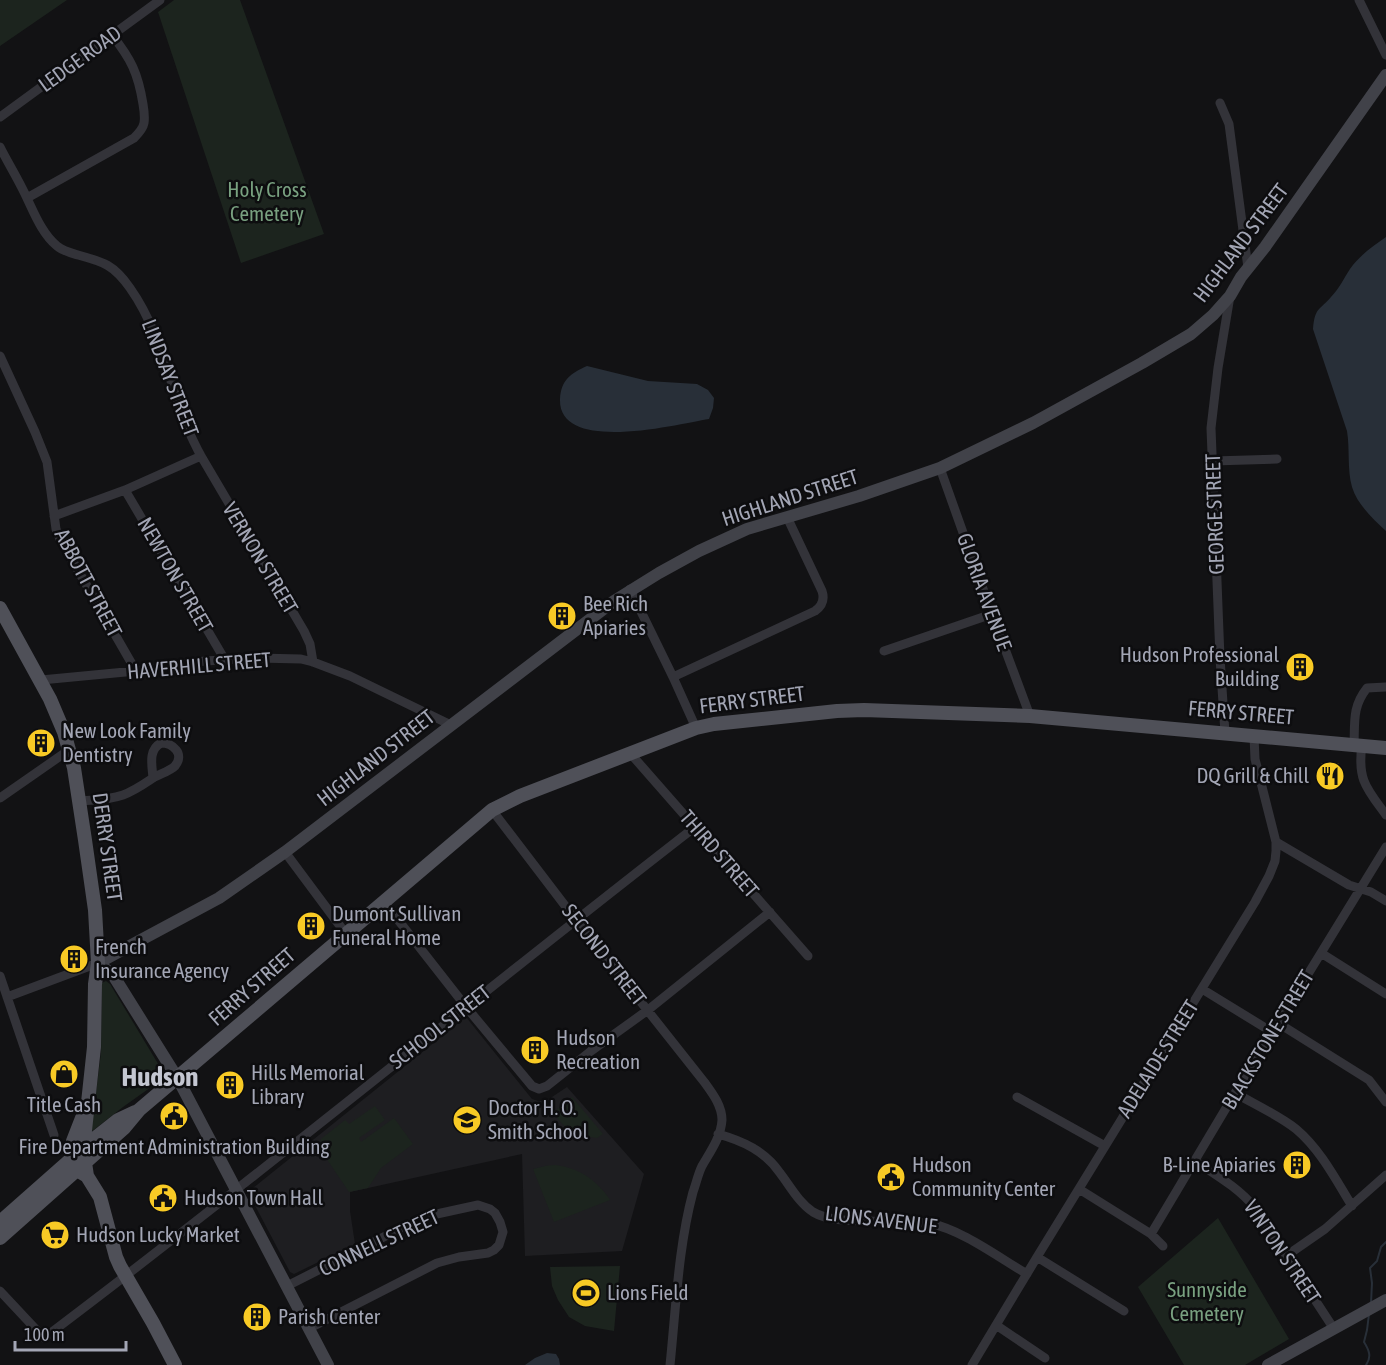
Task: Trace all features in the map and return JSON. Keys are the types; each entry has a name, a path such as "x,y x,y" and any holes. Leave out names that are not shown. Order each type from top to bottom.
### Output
{"main road":[{"name":"DERRY STREET","path":"0,608 41,680 57,716 69,750 79,801 92,888 98,963 95,984 94,1047 83,1149"},
{"name":"FERRY STREET","path":"0,1238 124,1128 139,1110 492,810 520,796 696,728 732,722 851,710 1030,716 1386,748"},
{"name":"DERRY STREET","path":"80,1167 74,1141 87,1108"},
{"name":"FERRY STREET","path":"0,1222 80,1167 83,1149 118,1120 139,1110"},
{"path":"80,1167 100,1197 116,1257 175,1365"}],"street":[{"name":"LEDGE ROAD","path":"0,117 160,0"},
{"path":"1359,0 1386,55"},
{"path":"27,198 134,138 144,124 136,73 124,50 112,35"},
{"name":"HIGHLAND STREET","path":"98,963 219,898 285,852 630,589 747,529 859,496 940,468 1033,423 1142,363 1200,327 1230,296 1386,75"},
{"path":"1220,103 1229,124 1248,268"},
{"name":"LINDSAY STREET","path":"0,147 36,218 56,246 72,254 105,263 130,287 161,349 186,424 201,456"},
{"name":"GEORGE STREET","path":"1225,733 1211,428 1230,296"},
{"name":"ABBOTT STREET","path":"0,356 47,462 56,529 60,539 136,671"},
{"path":"54,516 125,490 201,456"},
{"name":"VERNON STREET","path":"201,456 304,631 310,644 313,662"},
{"path":"1213,461 1277,459"},
{"name":"GLORIA AVENUE","path":"940,468 1030,716"},
{"name":"NEWTON STREET","path":"125,490 225,660"},
{"path":"673,677 820,608 823,600 822,591 787,518"},
{"path":"630,589 696,728"},
{"path":"884,651 992,614"},
{"name":"HAVERHILL STREET","path":"41,680 136,671 186,663 288,658 313,662 350,675 451,725"},
{"path":"1386,687 1367,688 1356,706 1359,763 1363,780 1386,815"},
{"name":"ADELAIDE STREET","path":"972,1365 1261,892 1275,861 1276,842 1255,759 1254,736"},
{"path":"0,798 69,750"},
{"name":"THIRD STREET","path":"630,753 808,956"},
{"path":"79,801 123,795 153,778"},
{"name":"SECOND STREET","path":"492,810 715,1097 722,1121 718,1134"},
{"name":"SCHOOL STREET","path":"0,1291 44,1338 236,1190 695,827"},
{"path":"1276,842 1349,885 1371,892 1386,901"},
{"name":"BLACKSTONE STREET","path":"1151,1234 1386,847"},
{"path":"285,852 346,934"},
{"path":"384,902 467,1008 532,1086 539,1089 547,1086 648,1010 770,912"},
{"path":"1321,953 1386,994"},
{"path":"7,997 98,963 113,975 178,1079 328,1365"},
{"path":"0,976 54,1135"},
{"path":"1202,989 1272,1032"},
{"path":"1278,1023 1369,1080 1386,1102"},
{"path":"1235,1093 1294,1128 1304,1137 1328,1168 1352,1206"},
{"path":"1017,1097 1105,1146"},
{"path":"670,1365 680,1261 688,1218 701,1169 718,1134"},
{"name":"LIONS AVENUE","path":"718,1134 746,1143 768,1158 800,1199 820,1215 841,1220 939,1225 958,1233 1027,1274"},
{"name":"VINTON STREET","path":"1195,1161 1247,1198 1334,1329"},
{"path":"1286,1256 1325,1228 1386,1175"},
{"path":"1079,1189 1151,1234 1163,1246"},
{"name":"CONNELL STREET","path":"287,1286 430,1215 478,1205 490,1209 500,1222 503,1232 502,1239 494,1250 437,1263 308,1329"},
{"path":"1037,1257 1124,1311"},
{"path":"1268,1365 1382,1302"},
{"path":"996,1325 1045,1358"}],"shaded area":[{"path":"1386,237 1386,531 1371,516 1354,493 1347,431 1313,329 1316,313 1336,291 1350,269 1367,251"},
{"path":"587,366 648,381 697,384 708,390 714,398 709,419 648,430 622,432 598,431 578,426 565,416 560,399 561,392 568,378"},
{"name":"Doctor H. O. Smith School","path":"466,1017 532,1099 546,1101 567,1087 644,1174 622,1251 525,1256 522,1154 350,1192 350,1211 355,1244 294,1274 290,1272 248,1192"},
{"path":"547,1353 556,1354 560,1365 525,1365 535,1358"}],"green space":[{"path":"0,0 67,0 0,46"},
{"name":"Holy Cross Cemetery","path":"174,0 240,0 324,234 241,263 158,12"},
{"path":"106,981 110,984 164,1076 91,1132 101,1053 102,983"},
{"path":"572,1097 603,1134 597,1138 571,1134 553,1113"},
{"path":"375,1106 385,1120 359,1138 361,1142 394,1118 413,1144 381,1168 368,1188 349,1192 320,1149 321,1139 345,1120 349,1124"},
{"path":"554,1165 571,1168 586,1176 599,1186 610,1200 554,1222 533,1169"},
{"name":"Sunnyside Cemetery","path":"1218,1218 1289,1339 1245,1365 1184,1365 1138,1287"},
{"name":"Lions Field","path":"620,1266 614,1331 585,1326 569,1317 552,1286 550,1267"}],"waterway":[{"path":"1371,1303 1370,1268 1377,1261 1381,1247 1386,1242"},
{"path":"1366,1365 1369,1354 1364,1342 1369,1314"}],"place":[{"name":"Bee Rich Apiaries","path":"562,616"},
{"name":"Hudson Professional Building","path":"1300,667"},
{"name":"New Look Family Dentistry","path":"41,743"},
{"name":"DQ Grill & Chill","path":"1330,776"},
{"name":"Dumont Sullivan Funeral Home","path":"311,926"},
{"name":"French Insurance Agency","path":"74,959"},
{"name":"Hudson Recreation","path":"535,1050"},
{"name":"Title Cash","path":"64,1074"},
{"name":"Hills Memorial Library","path":"230,1085"},
{"name":"Fire Department Administration Building","path":"174,1116"},
{"name":"Doctor H. O. Smith School","path":"467,1120"},
{"name":"B-Line Apiaries","path":"1297,1165"},
{"name":"Hudson Community Center","path":"891,1177"},
{"name":"Hudson Town Hall","path":"163,1198"},
{"name":"Hudson Lucky Market","path":"55,1235"},
{"name":"Lions Field","path":"586,1293"},
{"name":"Parish Center","path":"257,1317"}],"district":[{"name":"Hudson","path":"160,1077"}]}
